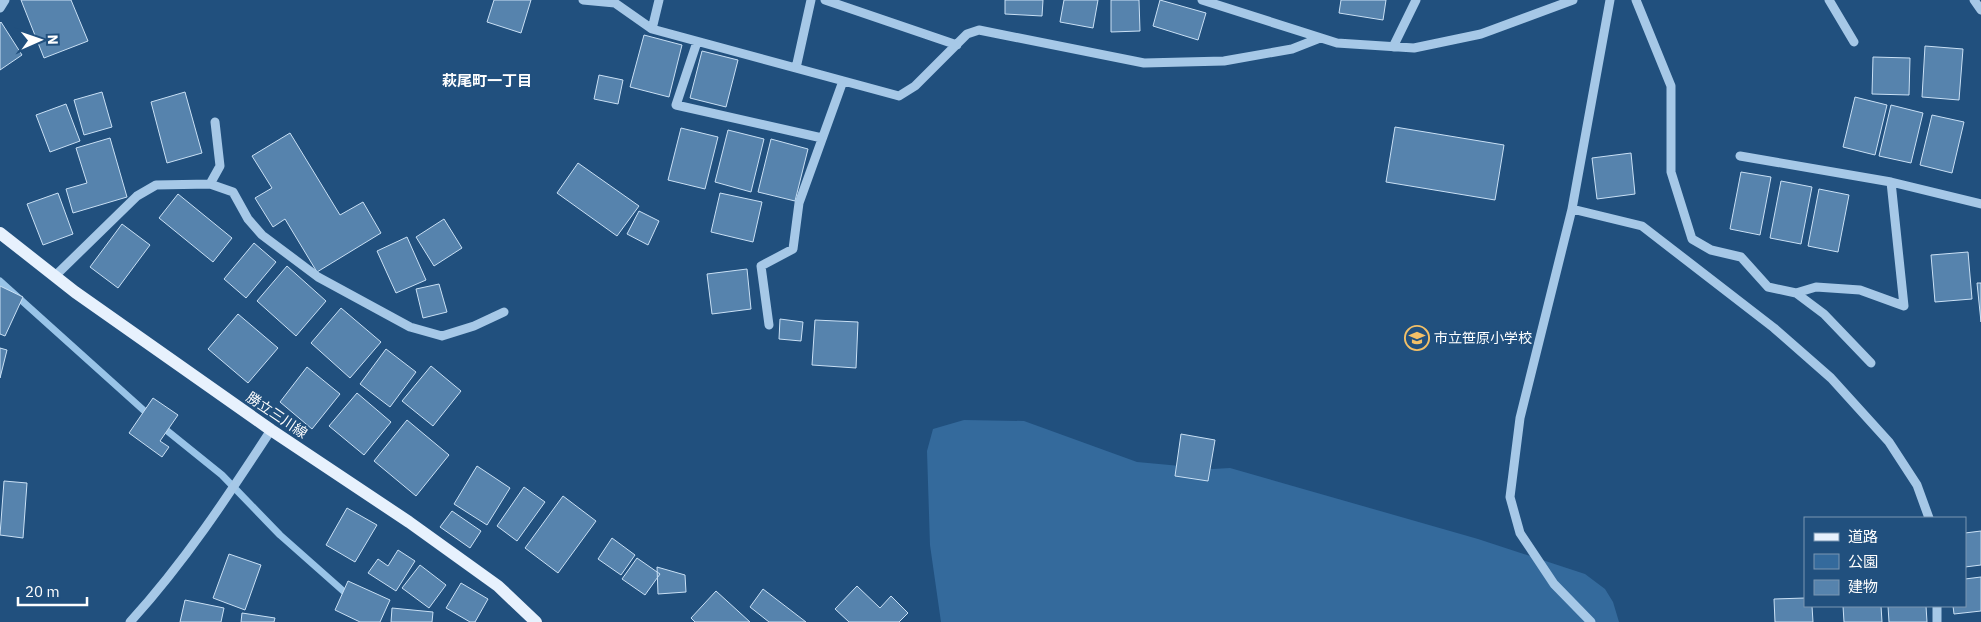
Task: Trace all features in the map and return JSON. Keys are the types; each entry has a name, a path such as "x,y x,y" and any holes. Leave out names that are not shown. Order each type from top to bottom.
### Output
{"main road":[{"name":"勝立三川線","path":"0,233 55,276 272,430 409,522 498,586 536,622"}],"street":[{"path":"0,8 5,0"},
{"path":"583,0 615,3 652,30 899,96 915,86 967,34 979,30 1144,63 1224,61 1292,49 1320,38"},
{"path":"652,30 659,0"},
{"path":"796,68 811,0"},
{"path":"826,0 957,44"},
{"path":"1202,0 1337,43 1414,48 1481,34 1573,0"},
{"path":"1393,47 1416,0"},
{"path":"1591,622 1554,584 1520,533 1510,497 1520,418 1572,209 1610,0"},
{"path":"1636,0 1670,86 1671,172 1692,239 1711,250 1741,257 1768,287 1796,293 1824,314 1871,363"},
{"path":"1829,0 1854,42"},
{"path":"1974,0 1981,10"},
{"path":"697,42 676,105 822,138"},
{"path":"769,325 760,266 793,249 800,203 843,81"},
{"path":"210,184 220,166 215,122"},
{"path":"1740,156 1891,182 1981,204"},
{"path":"1796,293 1816,287 1860,290 1904,306 1891,182"},
{"path":"55,276 137,196 156,185 210,184 233,192 248,219 262,236 318,277 410,327 442,336 474,326 504,312"},
{"path":"1572,209 1642,226 1774,328 1830,378 1889,442 1917,485 1929,517"},
{"path":"130,622 157,592 223,504 272,430"},
{"path":"1937,607 1937,622"}],"green space":[{"path":"964,420 1024,421 1137,462 1213,469 1230,468 1478,539 1585,574 1605,589 1613,602 1619,622 941,622 930,545 927,451 933,429"}],"building":[{"path":"21,0 71,0 88,41 44,58"},
{"path":"494,0 531,0 521,33 487,22"},
{"path":"1005,0 1043,0 1042,16 1005,14"},
{"path":"1064,0 1098,0 1093,28 1060,22"},
{"path":"1111,0 1139,0 1140,31 1111,32"},
{"path":"1160,0 1206,13 1198,40 1153,26"},
{"path":"1341,0 1386,0 1383,20 1339,13"},
{"path":"0,23 22,55 0,70"},
{"path":"644,35 682,45 669,97 630,87"},
{"path":"1925,46 1963,49 1959,100 1922,97"},
{"path":"702,51 738,60 726,107 690,98"},
{"path":"1873,57 1910,58 1909,95 1872,94"},
{"path":"599,75 623,80 618,104 594,99"},
{"path":"102,92 112,127 84,135 74,100"},
{"path":"185,92 202,153 167,163 151,102"},
{"path":"1855,97 1887,105 1875,155 1843,147"},
{"path":"66,104 80,141 50,152 36,115"},
{"path":"1891,105 1923,113 1911,163 1879,156"},
{"path":"1932,115 1964,122 1952,173 1920,165"},
{"path":"1395,127 1504,145 1495,200 1386,182"},
{"path":"681,128 718,137 705,189 668,180"},
{"path":"728,130 764,139 751,192 715,182"},
{"path":"290,133 340,215 363,202 381,233 317,272 285,219 273,227 255,198 272,188 252,156"},
{"path":"110,138 127,197 73,213 66,189 87,183 76,148"},
{"path":"771,139 808,149 795,201 758,192"},
{"path":"1631,153 1635,194 1597,199 1592,158"},
{"path":"578,163 639,206 617,236 557,193"},
{"path":"1741,172 1771,177 1760,235 1730,229"},
{"path":"1781,181 1812,187 1801,244 1770,238"},
{"path":"1819,189 1849,195 1838,252 1808,246"},
{"path":"58,193 73,234 43,245 27,204"},
{"path":"720,193 762,202 753,242 711,232"},
{"path":"178,194 232,238 213,262 159,218"},
{"path":"639,211 659,221 648,245 627,234"},
{"path":"444,219 462,248 434,266 416,237"},
{"path":"122,224 150,245 118,288 90,267"},
{"path":"407,237 426,280 396,293 377,251"},
{"path":"254,243 276,262 246,298 224,279"},
{"path":"1968,252 1972,299 1935,302 1931,255"},
{"path":"287,266 326,301 296,336 257,301"},
{"path":"747,269 751,309 712,314 707,274"},
{"path":"1977,283 1981,283 1981,322"},
{"path":"439,284 447,312 423,318 416,289"},
{"path":"0,286 23,297 5,336 0,334"},
{"path":"341,308 381,342 350,378 311,343"},
{"path":"238,314 278,348 248,383 208,349"},
{"path":"780,319 803,322 801,341 779,339"},
{"path":"815,320 858,322 856,368 812,365"},
{"path":"0,348 7,350 0,378"},
{"path":"386,349 416,372 390,407 360,384"},
{"path":"431,366 461,391 433,426 402,401"},
{"path":"307,367 340,394 312,429 280,402"},
{"path":"357,393 391,422 364,455 329,426"},
{"path":"153,398 178,415 160,441 169,447 162,457 129,433"},
{"path":"407,420 449,455 416,496 374,461"},
{"path":"1181,434 1215,440 1208,481 1175,476"},
{"path":"477,466 510,488 487,525 454,504"},
{"path":"4,481 27,483 23,538 0,535"},
{"path":"524,487 545,502 517,541 497,526"},
{"path":"563,496 596,521 558,573 525,548"},
{"path":"347,508 377,525 355,562 326,545"},
{"path":"452,511 481,531 470,548 440,527"},
{"path":"1981,531 1981,565 1966,567 1966,533"},
{"path":"612,538 635,555 621,575 598,559"},
{"path":"398,550 415,561 396,591 368,573 378,559 388,566"},
{"path":"229,554 261,565 245,610 213,598"},
{"path":"637,558 660,574 645,595 622,579"},
{"path":"420,565 446,585 429,608 402,588"},
{"path":"657,567 685,575 686,592 658,594"},
{"path":"1981,577 1981,611 1954,614 1953,607 1966,607 1966,579"},
{"path":"348,581 390,600 380,622 360,622 335,610"},
{"path":"461,583 488,599 475,622 470,622 446,608"},
{"path":"857,586 880,608 891,596 908,613 899,622 849,622 835,609"},
{"path":"763,589 806,622 769,622 750,607"},
{"path":"716,591 750,622 695,622 691,618"},
{"path":"1804,598 1804,607 1812,607 1813,622 1775,622 1774,599"},
{"path":"185,600 224,608 221,622 180,622"},
{"path":"1843,607 1881,607 1882,622 1844,622"},
{"path":"1888,607 1926,607 1927,622 1889,622"},
{"path":"392,608 433,612 432,622 391,622"},
{"path":"242,613 275,618 274,622 241,622"}],"waterway":[{"path":"0,281 150,416"},
{"path":"160,425 222,475 280,535 350,597"}],"place":[{"name":"市立笹原小学校","path":"1417,338"}],"district":[{"name":"萩尾町一丁目","path":"487,80"}]}
